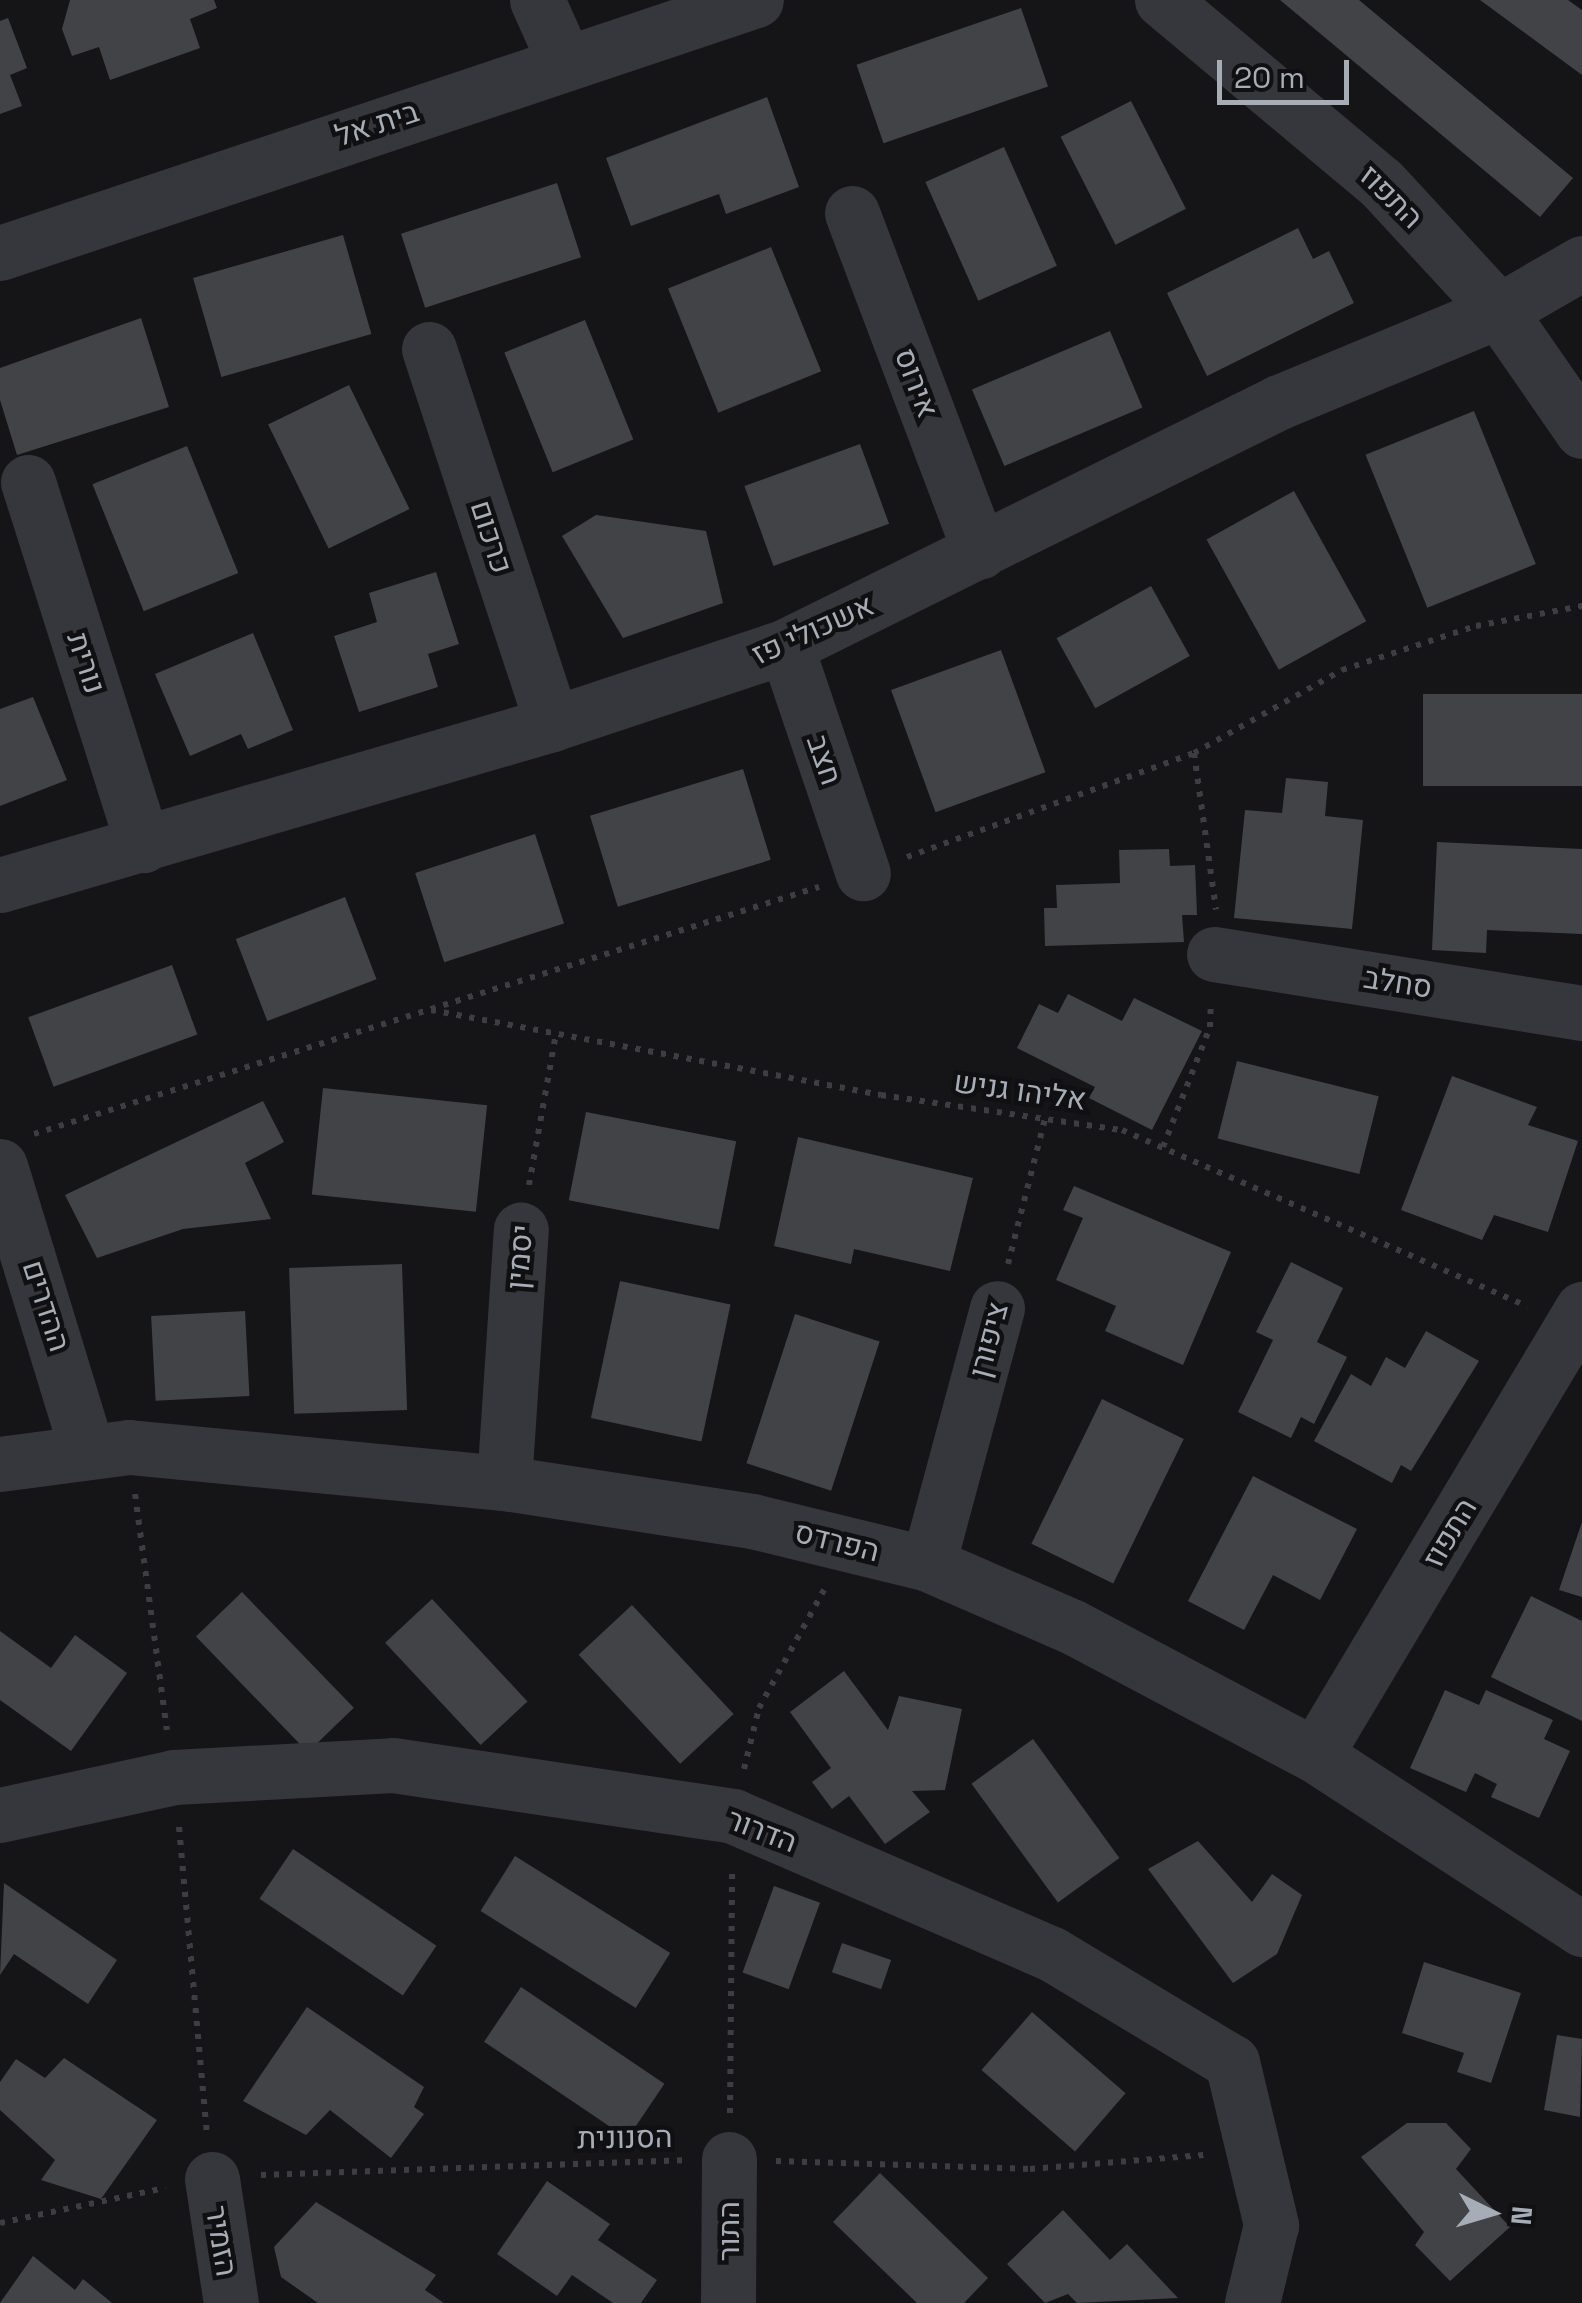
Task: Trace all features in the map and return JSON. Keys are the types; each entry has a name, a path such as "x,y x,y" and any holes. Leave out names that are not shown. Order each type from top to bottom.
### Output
{"street":[{"path":"537,0 565,63"},
{"name":"בית אל","path":"0,253 756,0"},
{"name":"התפוז","path":"1162,0 1381,183 1499,311 1582,431"},
{"name":"אירוס","path":"852,214 980,552"},
{"name":"אשכולי פז","path":"0,885 552,724 786,646 1279,402 1499,311 1582,263"},
{"name":"כרכום","path":"430,349 552,724"},
{"name":"נורית","path":"28,482 143,845"},
{"name":"חצב","path":"786,646 862,873"},
{"name":"סחלב","path":"1214,954 1582,1013"},
{"name":"ההדרים","path":"9,1152 86,1448"},
{"name":"יסמין","path":"504,1484 520,1230"},
{"name":"ציפורן","path":"928,1564 997,1308"},
{"name":"התפוז","path":"1316,1755 1578,1317"},
{"name":"הפרדס","path":"0,1464 86,1448 504,1484 752,1522 928,1564 1074,1627 1316,1755 1582,1929"},
{"name":"הדרור","path":"0,1815 174,1777 394,1765 733,1816 1052,1954 1232,2062 1271,2225 1252,2303"},
{"name":"התור","path":"728,2303 730,2159"},
{"name":"הזמיר","path":"212,2179 231,2303"}],"path":[{"path":"9,1152 427,1010 862,873 1194,753 1342,670 1476,626 1582,606"},
{"name":"אליהו גניש","path":"427,1010 881,1095 1046,1115 1122,1130 1578,1317"},
{"name":"יסמין","path":"520,1230 556,1034"},
{"name":"ציפורן","path":"997,1308 1046,1115"},
{"name":"הסנונית","path":"0,2223 212,2179 456,2162 730,2159 1030,2169 1254,2149"}],"building":[{"path":"70,0 214,0 217,8 190,19 200,48 110,80 99,47 72,56 62,29"},
{"path":"1280,0 1359,0 1573,178 1540,217"},
{"path":"1480,0 1568,0 1582,10 1582,75"},
{"path":"1021,8 1048,86 884,143 856,65"},
{"path":"8,18 27,68 10,75 22,106 0,114 0,21"},
{"path":"767,97 799,187 726,214 719,194 631,226 606,158"},
{"path":"1131,101 1186,209 1116,245 1061,137"},
{"path":"1004,147 1057,266 978,301 925,182"},
{"path":"557,183 581,257 425,308 401,234"},
{"path":"1298,228 1313,259 1329,251 1354,303 1207,376 1167,293"},
{"path":"343,235 371,334 221,377 193,278"},
{"path":"771,247 821,371 718,413 668,289"},
{"path":"141,318 169,407 17,455 0,400 0,368"},
{"path":"585,320 633,440 553,472 504,353"},
{"path":"1110,331 1142,407 1004,466 972,390"},
{"path":"349,385 409,509 329,548 268,424"},
{"path":"1474,411 1536,564 1427,608 1366,455"},
{"path":"860,444 889,524 773,566 744,486"},
{"path":"187,446 238,573 144,611 92,484"},
{"path":"1294,491 1366,621 1279,670 1207,539"},
{"path":"596,515 706,531 723,603 623,638 562,536"},
{"path":"436,572 459,644 428,654 438,687 359,712 334,636 377,622 369,593"},
{"path":"1151,586 1190,656 1095,708 1057,638"},
{"path":"253,633 293,730 248,749 241,734 190,756 155,674"},
{"path":"1001,650 1045,772 936,812 891,690"},
{"path":"1423,694 1582,694 1582,786 1423,786"},
{"path":"33,697 67,780 0,806 0,709"},
{"path":"743,769 771,860 618,907 590,816"},
{"path":"1286,778 1328,782 1325,816 1363,820 1352,929 1234,918 1245,810 1282,813"},
{"path":"535,834 564,923 444,962 415,873"},
{"path":"1437,842 1582,849 1582,934 1487,930 1486,953 1432,950"},
{"path":"1169,849 1170,866 1195,865 1197,915 1182,915 1184,942 1045,946 1044,908 1057,908 1056,885 1120,883 1119,850"},
{"path":"345,897 377,979 267,1021 236,939"},
{"path":"172,965 197,1035 54,1087 28,1017"},
{"path":"1068,994 1122,1021 1134,998 1202,1031 1152,1130 1089,1098 1095,1087 1017,1048 1039,1004 1058,1013"},
{"path":"1237,1061 1379,1096 1359,1174 1218,1139"},
{"path":"1452,1076 1537,1107 1528,1125 1578,1141 1548,1232 1494,1215 1482,1240 1401,1210"},
{"path":"323,1088 487,1105 476,1212 312,1194"},
{"path":"263,1101 284,1142 245,1163 271,1219 183,1229 97,1258 65,1195"},
{"path":"586,1112 736,1141 719,1230 569,1200"},
{"path":"798,1137 973,1178 950,1271 854,1249 851,1264 774,1246"},
{"path":"1074,1186 1231,1252 1183,1365 1105,1331 1116,1306 1056,1280 1083,1218 1063,1210"},
{"path":"1291,1262 1343,1288 1317,1342 1347,1357 1314,1424 1301,1417 1291,1438 1238,1412 1273,1340 1256,1332"},
{"path":"402,1264 407,1410 294,1414 289,1268"},
{"path":"620,1281 731,1304 701,1441 591,1418"},
{"path":"245,1311 249,1396 156,1401 151,1316"},
{"path":"795,1314 880,1342 831,1491 746,1463"},
{"path":"1426,1331 1479,1361 1411,1471 1401,1465 1392,1483 1314,1441 1351,1374 1371,1386 1386,1357 1405,1368"},
{"path":"1102,1399 1184,1439 1113,1584 1031,1544"},
{"path":"1253,1476 1357,1529 1320,1600 1273,1575 1244,1630 1188,1601"},
{"path":"1582,1522 1582,1597 1559,1590"},
{"path":"242,1592 354,1708 308,1752 196,1636"},
{"path":"1531,1596 1582,1621 1582,1721 1491,1677"},
{"path":"432,1599 527,1701 481,1745 385,1643"},
{"path":"632,1605 734,1714 680,1764 579,1655"},
{"path":"0,1631 51,1668 75,1635 127,1673 71,1751 0,1700"},
{"path":"844,1671 888,1730 899,1696 962,1709 945,1790 912,1791 930,1812 885,1844 849,1796 832,1809 812,1782 831,1768 790,1712"},
{"path":"1445,1690 1479,1705 1486,1690 1553,1720 1544,1739 1570,1751 1539,1818 1491,1797 1497,1784 1475,1773 1466,1792 1410,1768"},
{"path":"1033,1739 1119,1858 1058,1903 972,1784"},
{"path":"1198,1841 1252,1902 1272,1874 1302,1895 1277,1954 1233,1983 1148,1869"},
{"path":"293,1849 436,1946 403,1995 259,1899"},
{"path":"515,1856 670,1953 636,2008 481,1911"},
{"path":"4,1883 117,1960 88,2004 14,1954 0,1975"},
{"path":"774,1886 820,1903 789,1989 743,1972"},
{"path":"842,1943 891,1960 881,1989 832,1972"},
{"path":"1424,1962 1521,1993 1491,2083 1457,2072 1464,2053 1402,2033"},
{"path":"521,1987 664,2084 628,2138 484,2042"},
{"path":"307,2007 424,2087 414,2107 424,2114 391,2158 330,2110 306,2135 243,2101"},
{"path":"1032,2012 1126,2093 1075,2151 981,2070"},
{"path":"1557,2035 1582,2039 1580,2117 1544,2110"},
{"path":"64,2058 157,2120 101,2199 41,2180 55,2160 0,2110 0,2082 16,2059 45,2078"},
{"path":"1407,2123 1446,2123 1471,2149 1456,2169 1510,2227 1450,2281 1415,2245 1424,2232 1361,2157"},
{"path":"880,2173 988,2278 964,2303 917,2303 833,2222"},
{"path":"547,2181 610,2224 598,2240 657,2280 641,2303 613,2303 572,2275 557,2296 497,2254"},
{"path":"316,2202 436,2275 425,2290 444,2303 318,2303 281,2277 274,2247"},
{"path":"1063,2210 1110,2260 1127,2244 1178,2298 1077,2303 1068,2294 1045,2303 1007,2264"},
{"path":"33,2256 75,2290 83,2279 112,2303 0,2303"}]}
